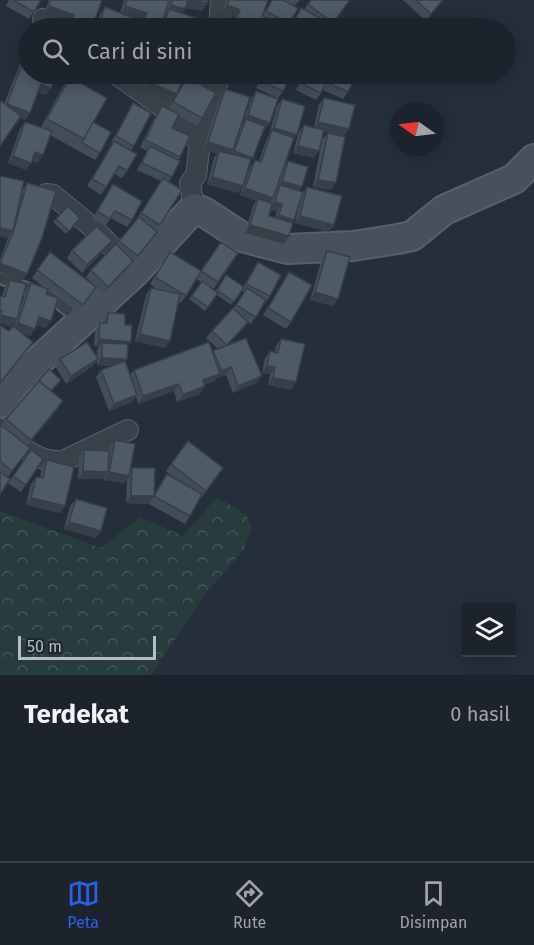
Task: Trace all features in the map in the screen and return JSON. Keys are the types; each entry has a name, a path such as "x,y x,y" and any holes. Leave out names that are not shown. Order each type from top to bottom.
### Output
{"street":[{"path":"219,18 220,0"},
{"path":"130,84 168,111 200,143"},
{"path":"194,208 190,183 196,175 200,143 217,84"},
{"path":"194,208 255,242 288,249 353,246 412,236 444,210 514,179 534,159"},
{"path":"46,194 53,195 92,227 136,271"},
{"path":"0,403 17,381 136,271 194,208"},
{"path":"0,429 40,459 54,462 63,461 128,430"}],"lane":[{"path":"0,278 51,297 82,323"}],"green space":[{"path":"217,497 246,515 252,527 243,551 206,593 151,675 0,675 0,511 101,548 140,517 183,536"}],"building":[{"path":"13,0 41,0 34,12"},
{"path":"51,0 102,0 96,18 73,18 74,15 49,6"},
{"path":"127,0 169,0 164,18 145,18 147,13 125,6"},
{"path":"172,0 188,0 185,9 171,5"},
{"path":"188,0 208,0 207,3"},
{"path":"229,0 268,0 262,18 237,18 240,10 227,5"},
{"path":"272,0 283,0 298,8 292,18 278,18 266,11"},
{"path":"311,0 349,1 337,18 326,18 308,4"},
{"path":"416,0 443,0 431,14"},
{"path":"105,7 133,18 101,18"},
{"path":"301,8 320,18 296,18"},
{"path":"169,9 196,18 166,18"},
{"path":"18,75 18,84 41,84 30,113 7,104"},
{"path":"41,84 52,84 51,88"},
{"path":"66,84 82,84 107,98 84,139 47,119"},
{"path":"153,84 181,84 177,94"},
{"path":"183,84 200,84 216,93 202,118 173,102"},
{"path":"268,84 286,84 283,91"},
{"path":"303,84 325,84 321,93"},
{"path":"330,84 352,84 348,92"},
{"path":"225,89 250,97 233,150 208,142"},
{"path":"256,91 278,99 270,123 248,115"},
{"path":"324,98 355,105 349,129 318,122"},
{"path":"282,99 305,106 297,135 274,128"},
{"path":"0,102 21,116 0,146"},
{"path":"133,103 151,113 134,146 116,136"},
{"path":"162,106 179,114 172,128 190,136 180,157 145,140"},
{"path":"246,119 265,126 253,158 234,151"},
{"path":"25,122 52,131 43,155 35,152 31,163 13,156"},
{"path":"93,122 111,132 100,153 82,143"},
{"path":"304,125 324,130 319,151 298,146"},
{"path":"272,130 294,138 273,198 245,188 255,160 261,162"},
{"path":"328,133 345,137 336,183 318,180"},
{"path":"114,141 137,154 127,171 119,166 106,187 92,179"},
{"path":"150,146 180,161 172,177 142,163"},
{"path":"219,151 251,159 243,186 212,177"},
{"path":"288,161 308,167 302,187 282,181"},
{"path":"0,176 24,181 13,231 0,228"},
{"path":"163,178 182,190 160,225 141,213"},
{"path":"27,183 56,191 42,238 27,274 0,263 13,233"},
{"path":"113,184 142,201 132,220 115,211 110,219 97,211"},
{"path":"280,185 303,192 294,220 279,215 282,204 275,202"},
{"path":"307,187 342,196 334,225 300,216"},
{"path":"258,199 272,203 269,216 293,223 289,236 250,225"},
{"path":"68,206 80,218 69,231 56,219"},
{"path":"139,217 157,232 138,256 119,241"},
{"path":"97,226 112,241 87,265 72,250"},
{"path":"221,242 238,253 218,282 201,271"},
{"path":"116,244 133,261 108,287 91,270"},
{"path":"327,251 350,257 338,299 315,292"},
{"path":"50,252 96,287 83,305 37,270"},
{"path":"170,252 201,271 186,296 155,277"},
{"path":"258,262 281,275 270,296 246,284"},
{"path":"289,272 312,285 291,322 268,308"},
{"path":"226,275 244,287 234,302 217,290"},
{"path":"10,280 26,284 17,319 1,315 0,310 0,296 5,297"},
{"path":"202,281 218,293 208,307 192,296"},
{"path":"31,283 48,289 46,294 58,298 51,321 39,317 35,329 18,323"},
{"path":"151,288 180,294 170,341 140,334"},
{"path":"247,288 266,300 256,317 236,305"},
{"path":"233,308 248,322 227,345 212,331"},
{"path":"108,313 125,314 125,325 132,325 131,342 99,339 100,323 107,323"},
{"path":"0,325 9,331 13,326 33,342 0,383"},
{"path":"246,338 262,376 238,386 231,367 222,371 213,351"},
{"path":"281,339 305,344 296,382 273,378 275,367 267,366 270,351 278,353"},
{"path":"87,342 98,359 71,376 60,359"},
{"path":"209,342 220,374 203,380 205,386 183,395 179,384 143,396 134,370"},
{"path":"102,343 128,344 127,359 102,358"},
{"path":"125,361 137,395 114,404 101,370"},
{"path":"49,369 61,380 51,391 39,381"},
{"path":"39,381 63,401 31,440 6,419"},
{"path":"2,426 30,448 12,471 0,461 0,428"},
{"path":"115,440 135,444 129,476 109,472"},
{"path":"188,441 223,468 206,491 171,464"},
{"path":"31,450 43,459 26,485 13,476"},
{"path":"84,450 109,451 108,472 83,471"},
{"path":"47,460 74,467 65,506 31,498 36,477 43,478"},
{"path":"132,468 155,468 154,496 131,496"},
{"path":"0,472 10,479 0,495"},
{"path":"167,474 202,494 190,516 154,496"},
{"path":"76,499 107,508 101,531 69,522"}]}
